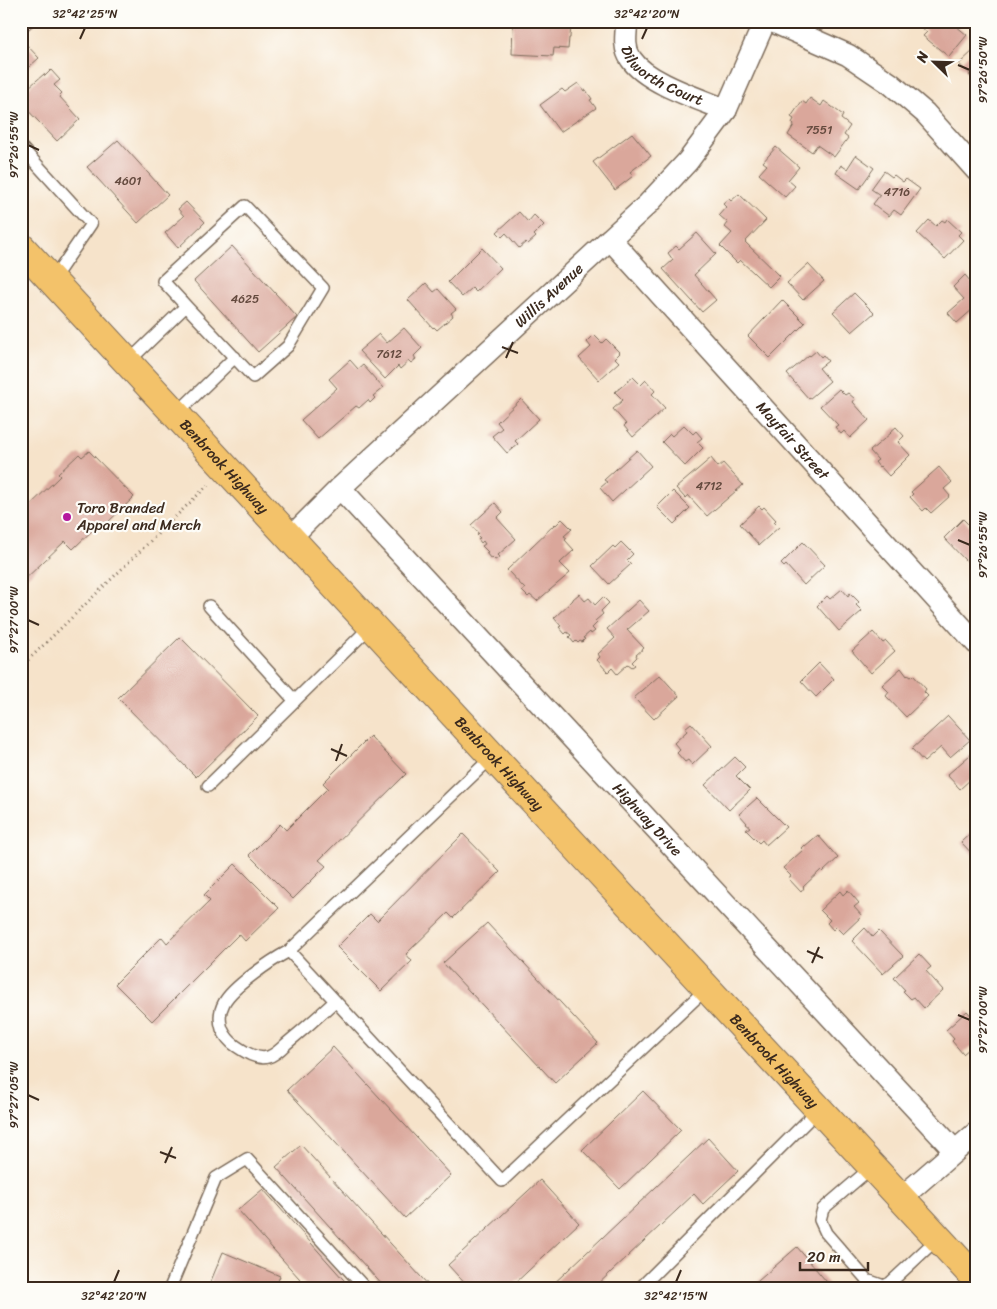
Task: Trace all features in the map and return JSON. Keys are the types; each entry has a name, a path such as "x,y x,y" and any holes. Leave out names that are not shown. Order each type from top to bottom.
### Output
{"main road":[{"name":"Benbrook Highway","path":"21,247 976,1280"}],"street":[{"name":"Dilworth Court","path":"627,21 625,41 630,58 642,71 670,88 726,110"},
{"name":"Willis Avenue","path":"290,538 340,488 648,204 688,161 726,110 765,21"},
{"path":"771,21 848,55 891,84 925,113 976,170"},
{"name":"Mayfair Street","path":"610,239 976,643"},
{"name":"Highway Drive","path":"340,488 955,1151"},
{"path":"900,1198 976,1133"}],"lane":[{"path":"21,147 91,224 52,281"},
{"path":"245,206 323,288 288,346 253,377 186,306 163,282 245,206"},
{"path":"128,362 186,306"},
{"path":"176,414 235,357"},
{"path":"209,606 295,701"},
{"path":"208,786 371,626"},
{"path":"335,1001 276,1053 265,1058 242,1050 231,1042 224,1034 220,1023 220,1013 224,1001 231,993 269,962 288,951 492,757"},
{"path":"288,951 502,1181 707,988"},
{"path":"640,1288 818,1109"},
{"path":"170,1288 216,1178 247,1159 365,1288"},
{"path":"872,1167 823,1210 820,1220 826,1233 867,1280 884,1286 890,1283 938,1238"}],"path":[{"path":"21,667 210,483"}],"building":[{"path":"21,21 38,21 21,36"},
{"path":"513,21 571,21 568,49 554,48 553,56 512,54"},
{"path":"919,21 950,21 967,35 949,57 923,36 927,32 917,24"},
{"path":"21,39 39,58 21,74"},
{"path":"975,49 976,83 970,74 959,64"},
{"path":"51,70 60,80 54,85 62,93 59,96 80,119 57,141 21,103 21,94"},
{"path":"578,83 584,91 586,90 596,108 560,132 540,105 562,89 565,92"},
{"path":"810,98 821,106 824,101 843,115 841,119 850,126 844,135 848,138 834,157 817,145 812,152 788,135 794,125 792,123 794,119 791,117 802,101 806,104"},
{"path":"632,133 651,156 630,172 633,176 615,190 593,162"},
{"path":"118,140 168,195 138,223 87,167"},
{"path":"776,147 799,167 788,180 795,186 785,197 759,174 767,165 763,162"},
{"path":"856,155 874,168 859,189 836,173 841,165 847,169"},
{"path":"884,171 892,177 894,175 903,182 906,179 920,189 901,215 894,210 889,216 873,204 880,195 871,189"},
{"path":"739,194 766,220 745,242 780,276 769,287 740,260 737,263 720,246 732,233 725,227 728,223 719,215 726,207 723,204 729,199 731,201"},
{"path":"186,202 205,222 178,248 165,233 184,216 178,209"},
{"path":"519,212 528,222 534,215 544,225 534,235 536,237 528,244 526,242 519,248 506,233 502,237 497,232"},
{"path":"947,219 961,232 958,235 963,240 945,259 917,233 929,220 936,226 942,220 945,222"},
{"path":"697,233 716,254 694,275 716,300 702,312 663,269 673,260 668,253 676,246 679,249"},
{"path":"232,246 297,317 258,352 194,281"},
{"path":"482,248 501,268 476,292 472,288 462,297 448,282"},
{"path":"808,264 824,281 803,300 787,283"},
{"path":"965,275 971,282 976,278 976,312 973,309 957,323 948,313 964,299 953,287"},
{"path":"426,283 434,292 438,289 456,309 451,313 453,316 437,330 408,300"},
{"path":"854,293 874,313 852,332 833,312"},
{"path":"782,300 805,323 770,358 748,336"},
{"path":"404,328 422,348 414,356 416,359 411,363 409,361 400,369 398,366 385,379 359,351 379,334 387,343"},
{"path":"594,335 602,343 606,339 620,353 615,358 619,362 599,380 579,358 591,347 587,342"},
{"path":"816,351 828,361 819,368 830,381 809,399 787,374"},
{"path":"350,360 358,369 363,365 383,388 373,396 375,398 370,403 368,400 359,408 356,406 318,439 301,420 337,388 329,379"},
{"path":"633,377 641,385 646,380 655,391 652,394 665,408 633,437 624,426 626,424 613,409 623,400 615,392"},
{"path":"839,389 845,395 848,393 855,399 853,402 869,420 850,438 844,431 841,434 835,427 838,425 820,406"},
{"path":"521,399 539,419 515,441 518,444 507,453 492,436 502,428 497,422"},
{"path":"684,425 693,434 696,431 702,438 697,442 703,448 685,466 662,442"},
{"path":"896,427 904,436 898,442 910,455 889,476 875,462 878,460 870,451"},
{"path":"637,450 651,466 612,502 600,488 607,482 604,480"},
{"name":"Toro Branded Apparel and Merch","path":"89,451 134,497 105,525 102,521 73,549 65,541 21,583 21,514 60,476 58,474 79,454 82,457"},
{"path":"711,458 718,467 723,463 743,485 707,516 688,495 685,498 676,488"},
{"path":"939,467 952,482 944,489 950,496 931,513 926,508 923,511 910,497 913,494 911,492"},
{"path":"673,491 690,508 674,524 657,507"},
{"path":"495,503 503,512 497,518 516,539 495,560 492,557 491,559 486,553 488,552 482,546 485,544 483,541 481,543 478,539 480,538 477,535 479,534 471,525"},
{"path":"759,506 762,509 764,507 776,520 774,522 779,527 759,545 740,524"},
{"path":"562,519 572,529 564,536 567,538 565,540 574,550 560,563 570,573 537,601 530,595 528,597 522,591 525,589 507,570"},
{"path":"963,519 976,532 976,553 966,561 944,538"},
{"path":"621,542 633,554 627,560 631,564 609,584 592,566 613,546 615,548"},
{"path":"803,542 825,565 804,585 786,565 784,567 781,564"},
{"path":"842,589 848,596 850,593 859,602 856,605 862,611 839,631 817,606 827,596 830,599"},
{"path":"579,594 585,601 589,598 595,605 603,597 609,603 601,611 603,614 595,621 597,623 592,628 595,631 591,634 590,632 583,638 585,639 582,642 578,643 576,641 574,643 569,637 571,635 567,632 565,634 554,618"},
{"path":"639,600 649,611 627,630 644,648 636,655 637,657 632,662 635,665 632,667 628,664 617,674 612,668 608,672 597,660 600,657 598,654 615,638 607,629"},
{"path":"873,632 883,643 886,641 895,651 871,673 852,651"},
{"path":"180,637 258,716 196,777 118,698"},
{"path":"819,663 834,679 816,697 801,681"},
{"path":"901,668 907,676 911,677 913,675 926,689 924,692 928,696 906,717 886,696 889,692 882,685"},
{"path":"660,675 679,696 654,719 634,698"},
{"path":"948,716 970,740 950,757 941,747 924,762 912,749"},
{"path":"691,723 712,746 692,765 688,760 685,762 677,753 680,750 674,743 687,731 685,728"},
{"path":"370,736 406,774 319,860 326,866 293,899 249,855 280,824 286,830 328,788 323,783"},
{"path":"970,755 976,762 976,782 972,778 960,789 947,775"},
{"path":"735,757 745,767 736,776 750,790 729,810 705,785"},
{"path":"757,798 786,827 766,845 762,840 759,843 746,830 750,827 739,814"},
{"path":"976,828 976,858 961,842"},
{"path":"463,834 500,872 453,918 448,913 406,954 412,961 381,991 337,947 370,914 377,921"},
{"path":"818,835 838,858 823,872 821,870 803,887 801,892 788,878 791,876 783,868 803,850 801,848 804,845"},
{"path":"235,864 279,908 245,941 239,934 152,1021 115,984 162,937 167,943 210,901 204,895"},
{"path":"848,890 859,903 854,907 862,916 843,934 836,927 833,930 827,923 830,920 820,910 840,891 843,895"},
{"path":"487,923 598,1043 555,1083 443,963"},
{"path":"865,928 873,937 879,931 903,956 883,974 852,941"},
{"path":"919,954 931,967 926,971 943,990 924,1008 914,997 911,999 903,991 905,990 894,978"},
{"path":"967,1011 976,1021 976,1043 963,1054 946,1030"},
{"path":"333,1047 451,1175 405,1218 287,1090"},
{"path":"643,1091 681,1130 620,1189 582,1150"},
{"path":"708,1138 738,1171 703,1204 694,1194 594,1288 549,1288"},
{"path":"301,1145 431,1288 385,1288 276,1167"},
{"path":"540,1180 579,1223 510,1288 469,1288 448,1265"},
{"path":"263,1189 351,1288 308,1288 238,1210"},
{"path":"797,1247 832,1288 750,1288"},
{"path":"223,1252 280,1276 275,1288 208,1288"}],"place":[{"name":"Toro Branded Apparel and Merch","path":"67,517"}]}
